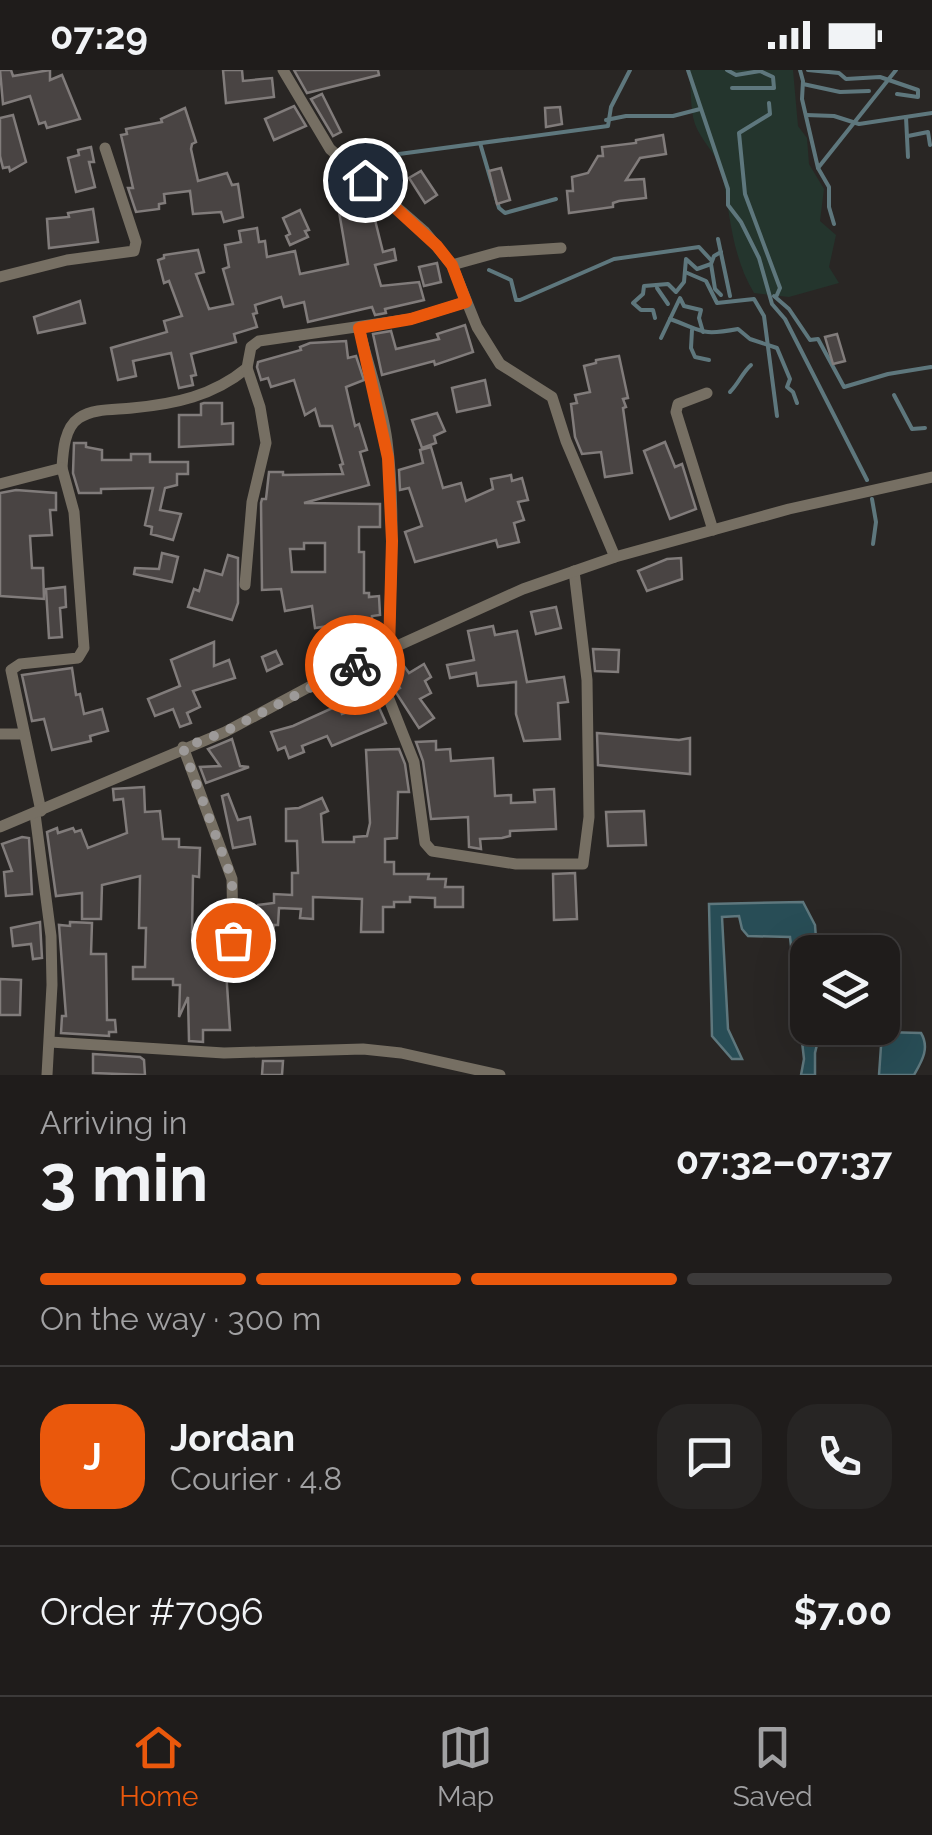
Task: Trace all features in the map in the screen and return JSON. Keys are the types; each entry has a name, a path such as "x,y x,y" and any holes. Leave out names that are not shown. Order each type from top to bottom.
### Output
{"street":[{"path":"283,70 330,150 425,232 452,265 476,327 500,364 552,397 616,557"},
{"path":"0,277 47,264 134,251 136,242 105,148"},
{"path":"452,265 498,252 561,248"},
{"path":"245,584 252,502 266,443 260,407 247,368 252,347 259,340 411,319 466,302"},
{"path":"359,328 388,458 392,541 389,650"},
{"path":"47,1075 51,936 38,813 12,667 69,661 78,658 84,648 74,512 62,468 68,431 78,418 98,411 175,403 220,388 247,368"},
{"path":"707,393 678,404 676,412 713,530"},
{"path":"0,484 62,468"},
{"path":"0,827 224,732 366,660 523,589 713,530 932,476"},
{"path":"366,660 389,699 414,762 425,844 432,852 516,864 582,864 590,817 587,680 574,572"},
{"path":"0,734 24,734"},
{"path":"183,748 232,879 233,940"},
{"path":"50,1042 224,1053 363,1049 467,1065 500,1075"}],"green space":[{"path":"687,70 793,70 798,126 807,138 809,164 824,189 820,221 836,235 829,267 839,283 789,297 754,293 736,250 720,166 695,124"}],"water":[{"path":"803,902 815,925 816,935 748,936 739,916 722,917 728,1029 742,1059 732,1059 712,1036 709,904"},
{"path":"900,1032 921,1033 925,1049 914,1075 879,1075 881,1045 900,1045"},
{"path":"802,1045 817,1045 815,1075 801,1075"}],"building":[{"path":"0,70 11,70 13,76 50,70 50,80 62,75 80,119 47,128 45,122 39,124 30,96 3,104"},
{"path":"223,70 242,70 243,81 272,78 274,97 226,103"},
{"path":"294,70 378,70 379,75 307,93"},
{"path":"322,94 341,132 333,136 311,99"},
{"path":"294,106 306,126 274,140 265,119"},
{"path":"560,107 562,124 546,127 545,108"},
{"path":"185,108 196,142 191,149 198,181 227,173 232,185 238,184 243,217 224,222 221,212 193,214 190,191 164,194 165,203 159,204 159,209 136,212 128,188 133,188 121,135 127,134 126,129 162,122 161,119"},
{"path":"13,115 26,162 10,171 9,167 3,168 0,156 0,118"},
{"path":"663,135 666,154 640,158 626,180 644,179 646,198 569,213 567,191 573,191 572,177 588,173 598,156 603,156 602,147"},
{"path":"91,147 94,162 89,162 95,187 76,192 68,158"},
{"path":"501,168 510,200 497,204 489,171"},
{"path":"421,171 437,195 425,203 409,178"},
{"path":"353,196 359,219 374,216 383,252 394,249 396,260 375,265 381,286 419,282 424,300 385,309 386,313 375,315 372,307 308,322 304,302 284,307 281,297 255,305 257,327 234,334 236,342 191,354 196,375 191,376 193,385 179,388 171,353 133,361 136,376 118,380 111,348 167,332 164,321 182,316 169,281 164,283 158,260 164,255 198,250 204,272 196,274 209,309 233,304 223,269 229,267 225,245 241,242 239,231 257,228 259,242 265,241 267,257 295,251 300,274 348,264 337,200"},
{"path":"93,209 98,242 49,248 47,219"},
{"path":"300,210 308,237 290,245 283,218"},
{"path":"437,263 441,282 424,286 419,267"},
{"path":"80,301 85,323 38,333 34,317"},
{"path":"465,325 473,352 435,365 434,361 382,375 373,334 391,331 396,349 439,339 437,334"},
{"path":"837,334 845,361 833,364 825,337"},
{"path":"346,341 348,358 356,356 364,380 346,387 355,426 359,424 367,450 360,452 369,485 304,503 380,504 380,527 359,527 359,552 364,552 364,593 379,596 380,615 372,616 372,627 351,629 350,623 315,628 312,606 285,611 281,589 262,590 261,503 266,499 269,472 343,474 332,426 320,426 315,409 305,415 294,380 271,387 268,378 261,380 257,367 258,362 301,350 310,343","holes":["304,543 325,543 325,572 292,572 290,549 304,549"]},
{"path":"619,356 628,398 623,399 623,408 632,473 605,477 601,452 582,454 575,437 571,404 577,403 575,395 590,392 584,366"},
{"path":"485,380 490,405 457,412 452,388"},
{"path":"204,403 222,403 222,424 233,423 233,444 179,447 179,415 201,415"},
{"path":"437,413 445,431 434,436 436,443 422,448 412,420"},
{"path":"665,442 675,467 682,464 696,509 670,519 644,451"},
{"path":"74,443 102,450 102,460 131,460 131,454 150,454 150,462 188,462 188,474 177,474 177,485 165,488 160,510 181,514 173,540 151,534 152,527 145,525 153,488 79,493 73,473"},
{"path":"431,447 443,488 461,483 466,501 493,489 491,479 511,475 512,481 522,478 528,500 518,502 524,520 514,523 519,542 498,547 496,540 415,562 405,532 422,526 409,488 400,490 399,470 423,463 420,450"},
{"path":"0,493 56,493 56,510 50,510 52,535 30,536 32,568 43,568 44,599 0,596"},
{"path":"162,553 178,557 172,582 134,574 135,568 159,569"},
{"path":"228,555 238,558 238,603 232,620 188,607 194,589 199,591 205,570 222,575"},
{"path":"681,558 682,579 647,591 638,571 667,559"},
{"path":"65,587 66,607 60,608 62,637 49,638 46,589"},
{"path":"556,607 561,628 536,634 531,612"},
{"path":"493,626 495,635 517,631 527,682 564,677 568,702 558,703 560,739 524,741 516,714 516,682 478,686 476,673 450,678 447,665 474,660 468,631"},
{"path":"214,642 214,666 229,660 235,678 193,691 200,707 187,713 191,723 180,727 173,709 155,716 148,699 180,686 171,660"},
{"path":"593,649 619,650 618,672 595,671"},
{"path":"276,651 282,664 267,671 262,657"},
{"path":"424,664 431,677 425,681 431,693 420,699 434,718 419,728 395,691 400,688 391,673 404,666 409,673"},
{"path":"72,668 84,714 102,709 108,731 90,736 91,741 52,750 44,719 32,721 22,675"},
{"path":"377,703 386,723 332,746 327,736 302,746 304,752 289,758 285,747 278,750 271,732 339,705 342,714"},
{"path":"597,733 690,738 690,774 598,765"},
{"path":"232,739 240,766 249,767 206,783 200,767 220,766 208,749"},
{"path":"436,741 436,750 450,749 451,761 493,758 495,796 511,795 511,803 535,802 534,790 554,789 556,829 510,831 510,836 480,839 481,849 469,847 468,817 431,819 423,761 416,742"},
{"path":"399,749 409,792 398,792 397,838 385,839 385,862 394,862 394,874 429,874 428,879 446,879 445,887 463,887 463,907 435,907 435,898 410,897 410,902 383,907 383,932 361,932 362,899 313,897 313,919 300,918 301,909 279,908 273,935 261,934 261,930 242,930 242,911 274,903 274,894 292,895 292,873 298,873 297,841 286,841 286,809 322,798 328,811 321,814 323,842 354,842 354,837 367,836 370,823 366,750"},
{"path":"144,787 145,812 160,811 163,839 179,839 179,847 200,848 199,877 193,876 192,932 224,933 228,948 216,948 217,970 226,970 230,1030 203,1030 203,1042 189,1041 188,997 179,1017 180,985 173,985 173,979 133,979 133,967 145,967 146,928 139,928 140,876 102,885 101,919 82,919 82,893 56,896 47,832 57,828 58,833 73,828 75,832 81,830 88,848 127,833 123,799 114,800 113,789"},
{"path":"228,794 238,820 250,817 255,844 233,848 222,796"},
{"path":"644,811 646,845 608,846 606,812"},
{"path":"29,838 32,894 6,896 4,872 12,871 2,844"},
{"path":"575,873 577,919 554,920 553,874"},
{"path":"40,922 42,958 33,959 31,944 13,946 11,928"},
{"path":"70,922 92,923 91,954 106,954 107,1020 115,1020 116,1032 109,1032 109,1036 61,1033 62,1016 66,1016 59,925 70,926"},
{"path":"0,979 21,980 20,1015 0,1015"},
{"path":"93,1054 140,1057 144,1060 145,1075 93,1073"},
{"path":"263,1061 283,1061 282,1075 262,1075"}],"waterway":[{"path":"399,154 608,126 611,107 630,70"},
{"path":"688,70 728,189 728,205 759,258 772,304 785,319 867,480"},
{"path":"727,70 736,75 760,71 773,77 774,88 732,88"},
{"path":"800,70 802,99 818,168 829,187 834,224"},
{"path":"808,70 839,73 846,79 880,77 918,90 918,97 897,94"},
{"path":"818,168 896,70"},
{"path":"803,84 840,92 869,91"},
{"path":"769,103 770,114 739,133 745,194 780,288 776,297"},
{"path":"606,120 673,116 700,109"},
{"path":"806,115 834,116 859,124 932,113"},
{"path":"906,117 908,157"},
{"path":"908,136 928,132 930,145"},
{"path":"480,143 499,208 505,213 556,199"},
{"path":"718,239 730,296"},
{"path":"489,270 511,280 516,300 520,300 614,259 699,247 711,260"},
{"path":"655,318 653,310 641,310 633,303 643,294 644,286 668,284 676,292 684,282 686,259 697,269 711,264 721,252"},
{"path":"711,264 715,289 721,295"},
{"path":"685,272 706,281 717,303 754,299 764,316 777,416"},
{"path":"657,288 668,304"},
{"path":"774,296 789,309 810,340 818,339 844,387 931,367"},
{"path":"661,338 680,298 684,306 701,310 703,332"},
{"path":"670,319 709,332 738,329 750,339 777,348 790,379 787,387 797,403"},
{"path":"692,330 695,357 709,360"},
{"path":"730,392 751,365"},
{"path":"894,395 912,429 925,428"},
{"path":"872,499 876,522 873,544"}],"way so far":[{"path":"233,940 232,879 183,748 224,732 355,665"}],"route":[{"path":"355,665 389,650 392,541 386,436 359,328 411,319 466,302 452,265 437,246 365,180"}]}
